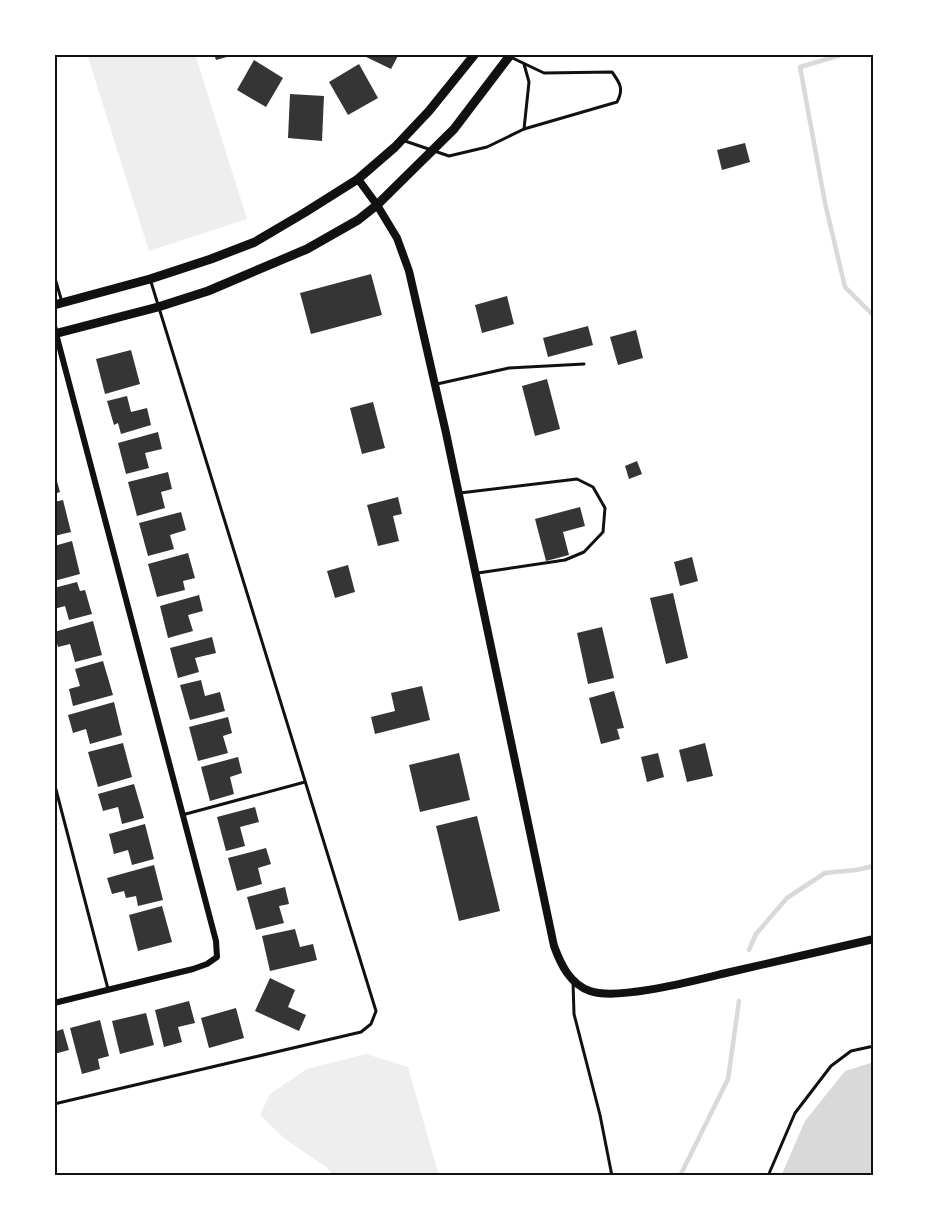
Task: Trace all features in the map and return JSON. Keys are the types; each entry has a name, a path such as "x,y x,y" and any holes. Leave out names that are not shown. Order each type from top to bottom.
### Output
{"main road":[{"path":"58,304 150,279 255,242 358,179 429,111 475,54"},
{"path":"55,331 158,306 208,291 297,254 358,220 377,205 432,152 461,120 508,55"}],"street":[{"path":"358,179 397,238 409,271 554,946 566,974 590,992 629,992 667,987 874,939"},
{"path":"54,1003 193,969 217,957 216,941 55,331"}],"lane":[{"path":"401,140 449,156 487,147 524,129 617,102 621,94 621,84 612,72 544,73 508,55"},
{"path":"524,64 529,82 524,129"},
{"path":"54,275 58,304"},
{"path":"54,1104 362,1032 371,1024 376,1011 150,279"},
{"path":"435,385 509,368 584,364"},
{"path":"458,493 578,479 593,487 605,508 603,532 584,552 565,560 475,574"},
{"path":"54,782 108,989"},
{"path":"182,815 305,782"},
{"path":"573,980 574,1014 600,1115 612,1176"},
{"path":"768,1176 795,1113 831,1066 851,1052 874,1046"}],"shaded area":[{"path":"87,54 195,54 247,219 149,251"},
{"path":"366,1054 408,1067 439,1176 334,1176 326,1167 285,1139 260,1115 270,1094 307,1069"},
{"path":"874,1062 874,1176 781,1176 805,1121 845,1071"}],"building":[{"path":"214,54 234,54 234,55 216,60"},
{"path":"360,54 399,54 391,69"},
{"path":"254,60 283,78 266,107 237,90"},
{"path":"359,64 378,98 348,115 329,82"},
{"path":"290,94 324,96 322,141 288,138"},
{"path":"745,143 750,162 722,170 717,150"},
{"path":"371,274 382,315 311,334 300,293"},
{"path":"507,296 514,324 482,333 475,305"},
{"path":"588,326 593,345 548,357 543,338"},
{"path":"636,330 643,358 618,365 610,337"},
{"path":"131,350 140,384 105,394 96,359"},
{"path":"547,379 560,429 535,436 522,386"},
{"path":"127,396 131,412 147,408 151,425 121,434 118,423 114,425 107,401"},
{"path":"373,402 385,448 362,454 350,408"},
{"path":"158,432 162,449 145,453 149,468 126,474 118,443"},
{"path":"637,461 642,474 629,479 625,466"},
{"path":"54,471 60,492 54,494"},
{"path":"168,472 172,489 161,492 165,508 137,516 128,482"},
{"path":"398,497 402,514 393,516 399,541 378,546 367,505"},
{"path":"63,500 71,532 54,536 54,502"},
{"path":"580,507 585,526 563,532 569,555 546,561 535,519"},
{"path":"181,512 186,530 170,535 174,549 148,556 139,523"},
{"path":"72,541 80,574 54,581 54,546"},
{"path":"188,553 195,578 183,581 185,590 157,597 148,564"},
{"path":"692,557 698,581 680,586 674,562"},
{"path":"348,565 355,592 335,598 327,571"},
{"path":"77,582 80,591 85,590 92,614 69,620 65,606 54,609 54,588"},
{"path":"673,593 688,658 666,664 650,598"},
{"path":"199,595 203,611 188,615 193,631 168,638 160,606"},
{"path":"93,621 102,655 75,662 70,644 58,647 54,632"},
{"path":"602,627 614,678 588,684 577,633"},
{"path":"212,637 216,653 195,658 199,672 178,678 170,648"},
{"path":"103,661 113,695 73,706 69,689 80,686 75,669"},
{"path":"201,680 205,696 220,692 225,711 190,720 180,685"},
{"path":"422,686 430,720 375,734 371,717 395,711 391,693"},
{"path":"614,691 624,728 617,729 620,739 601,744 589,698"},
{"path":"114,702 122,735 90,744 86,729 73,733 68,715"},
{"path":"228,717 232,733 223,736 228,753 198,761 189,727"},
{"path":"123,743 132,777 98,787 88,752"},
{"path":"705,743 713,776 687,782 679,750"},
{"path":"459,753 470,800 420,812 409,765"},
{"path":"658,753 664,777 647,782 641,757"},
{"path":"238,757 242,773 230,777 234,794 210,801 201,767"},
{"path":"134,784 144,818 122,824 118,807 103,811 98,794"},
{"path":"255,807 259,822 240,827 245,846 226,851 217,817"},
{"path":"477,816 500,911 459,921 436,826"},
{"path":"145,824 154,859 132,865 128,850 114,854 109,834"},
{"path":"266,848 271,864 258,868 262,884 237,891 228,858"},
{"path":"154,865 163,900 138,906 136,896 126,898 124,891 112,894 107,878"},
{"path":"285,887 289,904 279,906 284,923 256,930 247,897"},
{"path":"162,906 172,942 138,951 129,915"},
{"path":"295,929 300,947 313,944 317,960 270,971 262,936"},
{"path":"270,978 295,990 288,1007 306,1015 299,1031 255,1011"},
{"path":"189,1001 195,1023 178,1027 182,1042 164,1047 155,1010"},
{"path":"236,1008 244,1038 209,1048 201,1018"},
{"path":"146,1013 154,1045 120,1054 112,1021"},
{"path":"100,1020 109,1056 98,1059 100,1069 82,1074 70,1028"},
{"path":"63,1029 69,1050 54,1054 54,1032"}],"waterway":[{"path":"844,54 800,67 825,203 845,287 874,316"},
{"path":"749,950 756,934 787,898 825,873 874,866"},
{"path":"680,1176 728,1079 739,1001"}]}
